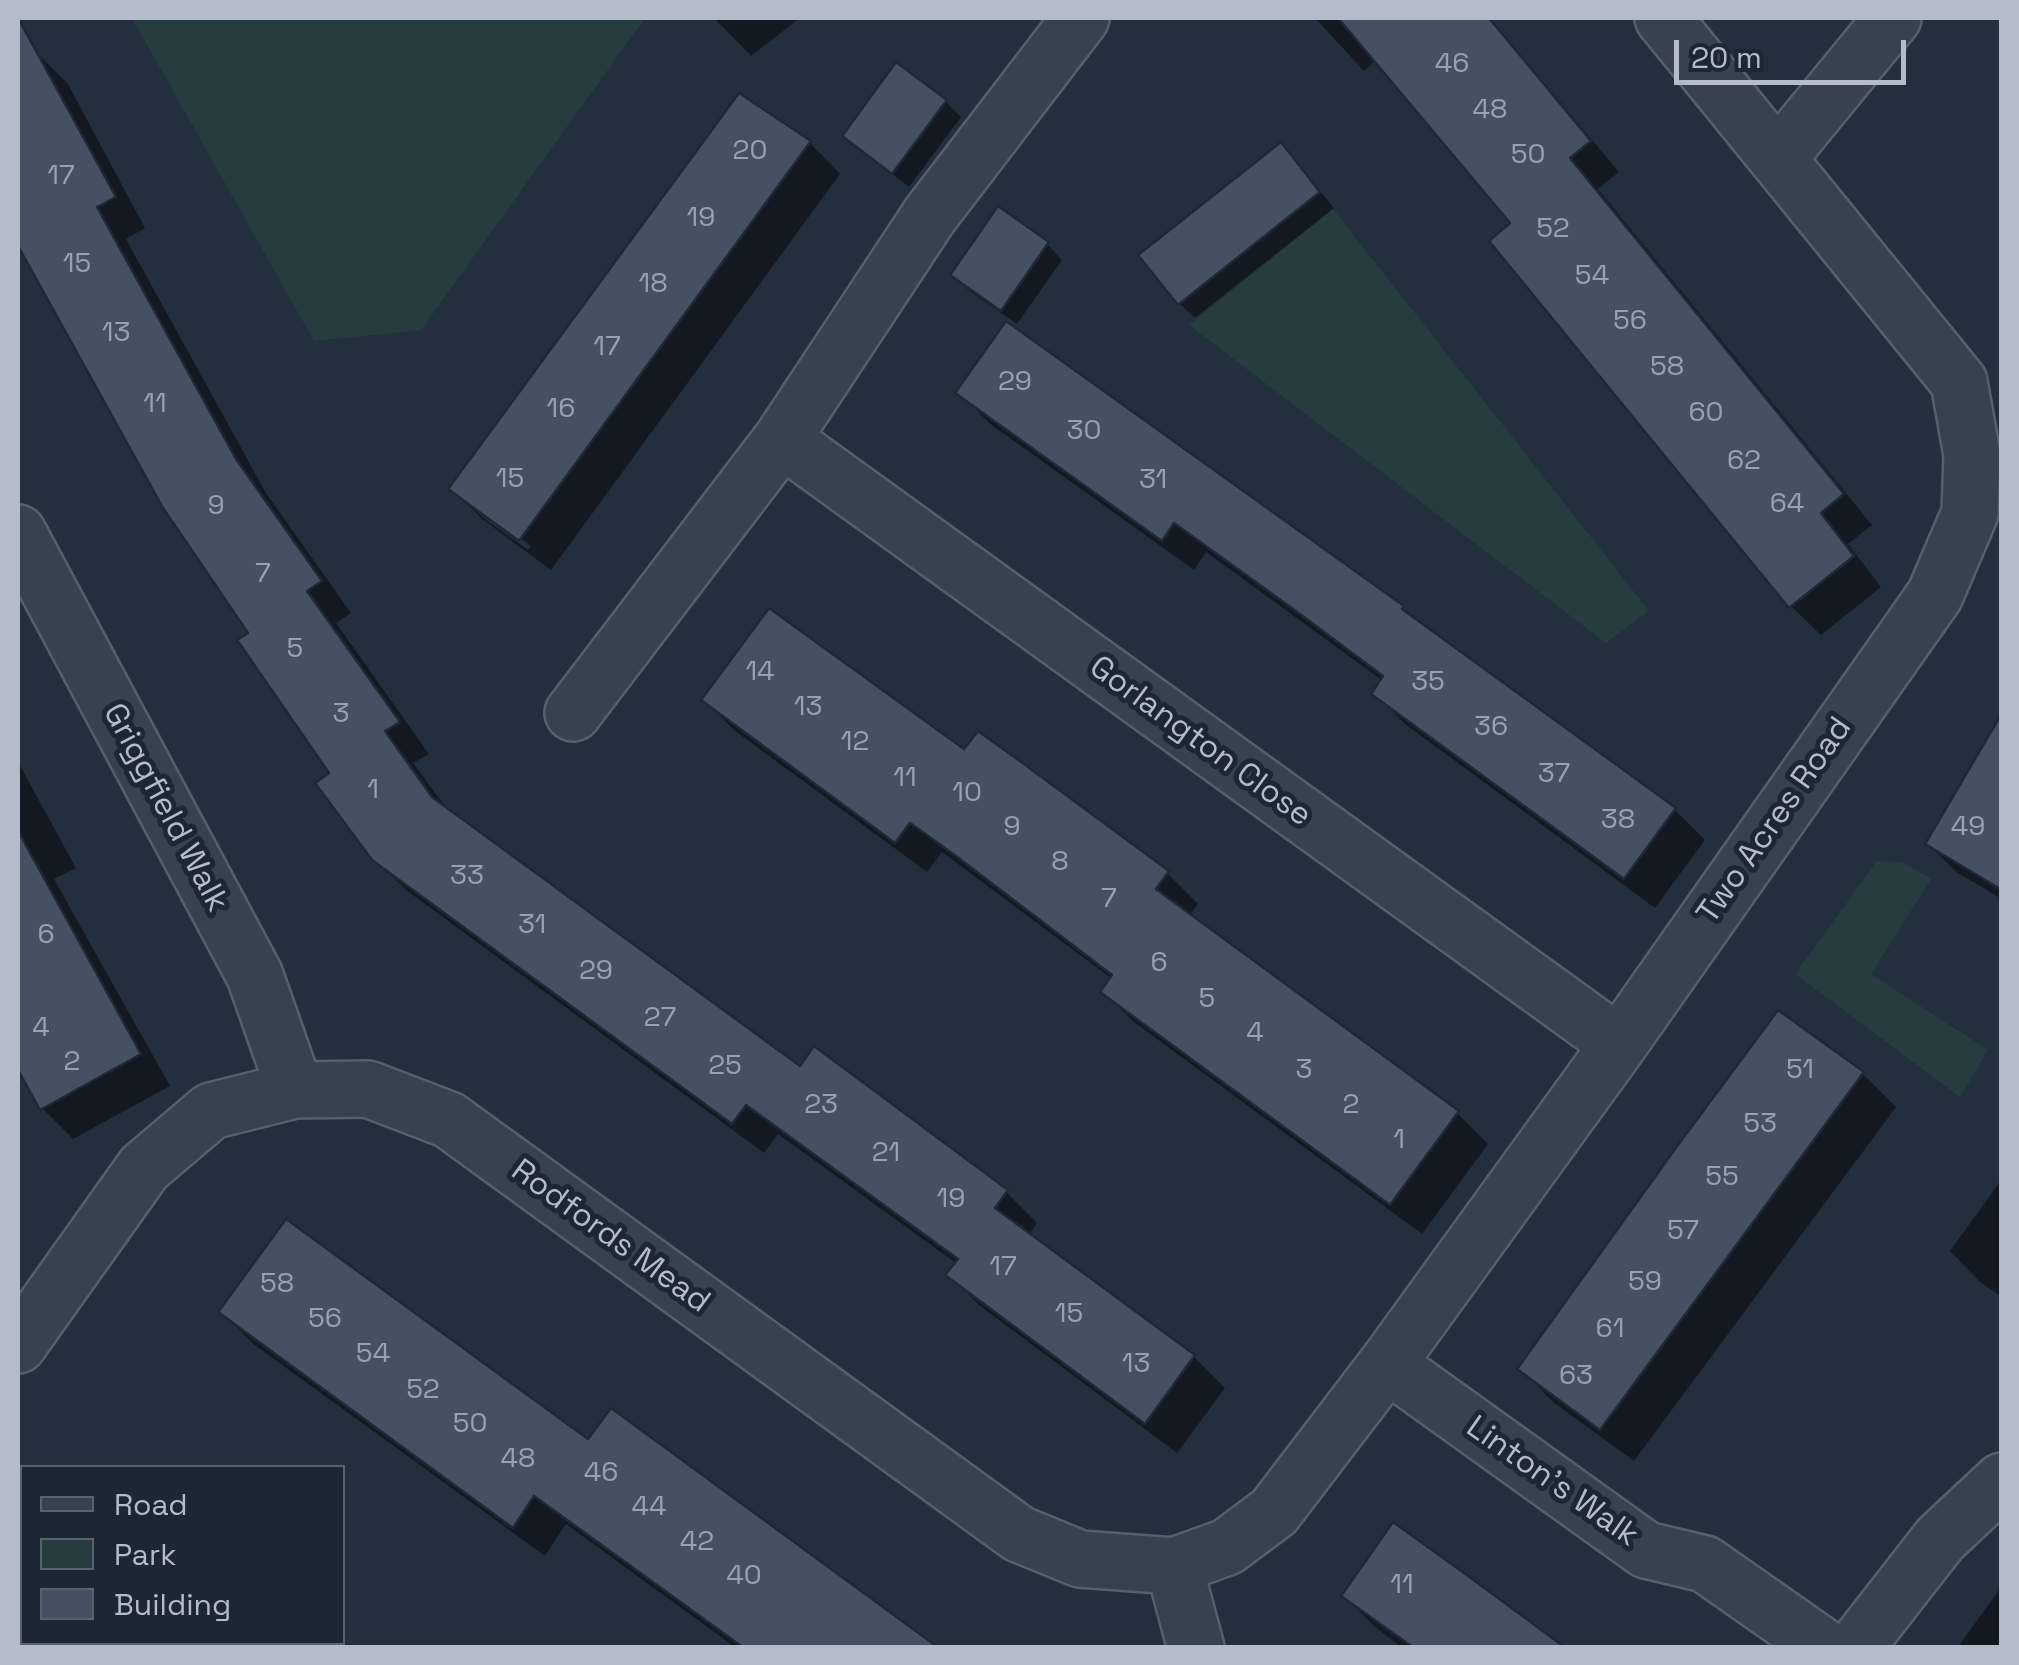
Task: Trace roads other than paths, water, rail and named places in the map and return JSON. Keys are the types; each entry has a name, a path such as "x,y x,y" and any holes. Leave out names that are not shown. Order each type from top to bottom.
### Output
{"street":[{"path":"573,713 782,440 930,215 1080,18"},
{"name":"Two Acres Road","path":"1174,1566 1227,1547 1274,1512 1387,1364 1619,1044 1935,595 1970,513 1972,455 1959,382 1663,18"},
{"path":"1778,158 1893,18"},
{"name":"Gorlangton Close","path":"782,440 1619,1044"},
{"name":"Griggfield Walk","path":"18,533 255,976 294,1090"},
{"name":"Rodfords Mead","path":"18,1345 144,1168 211,1111 294,1090 368,1089 448,1120 1019,1534 1080,1559 1174,1566"},
{"name":"Linton's Walk","path":"1387,1364 1646,1550 1704,1564 1825,1648"},
{"path":"1856,1648 1940,1539 2002,1481"},
{"path":"1174,1566 1196,1648"}]}
